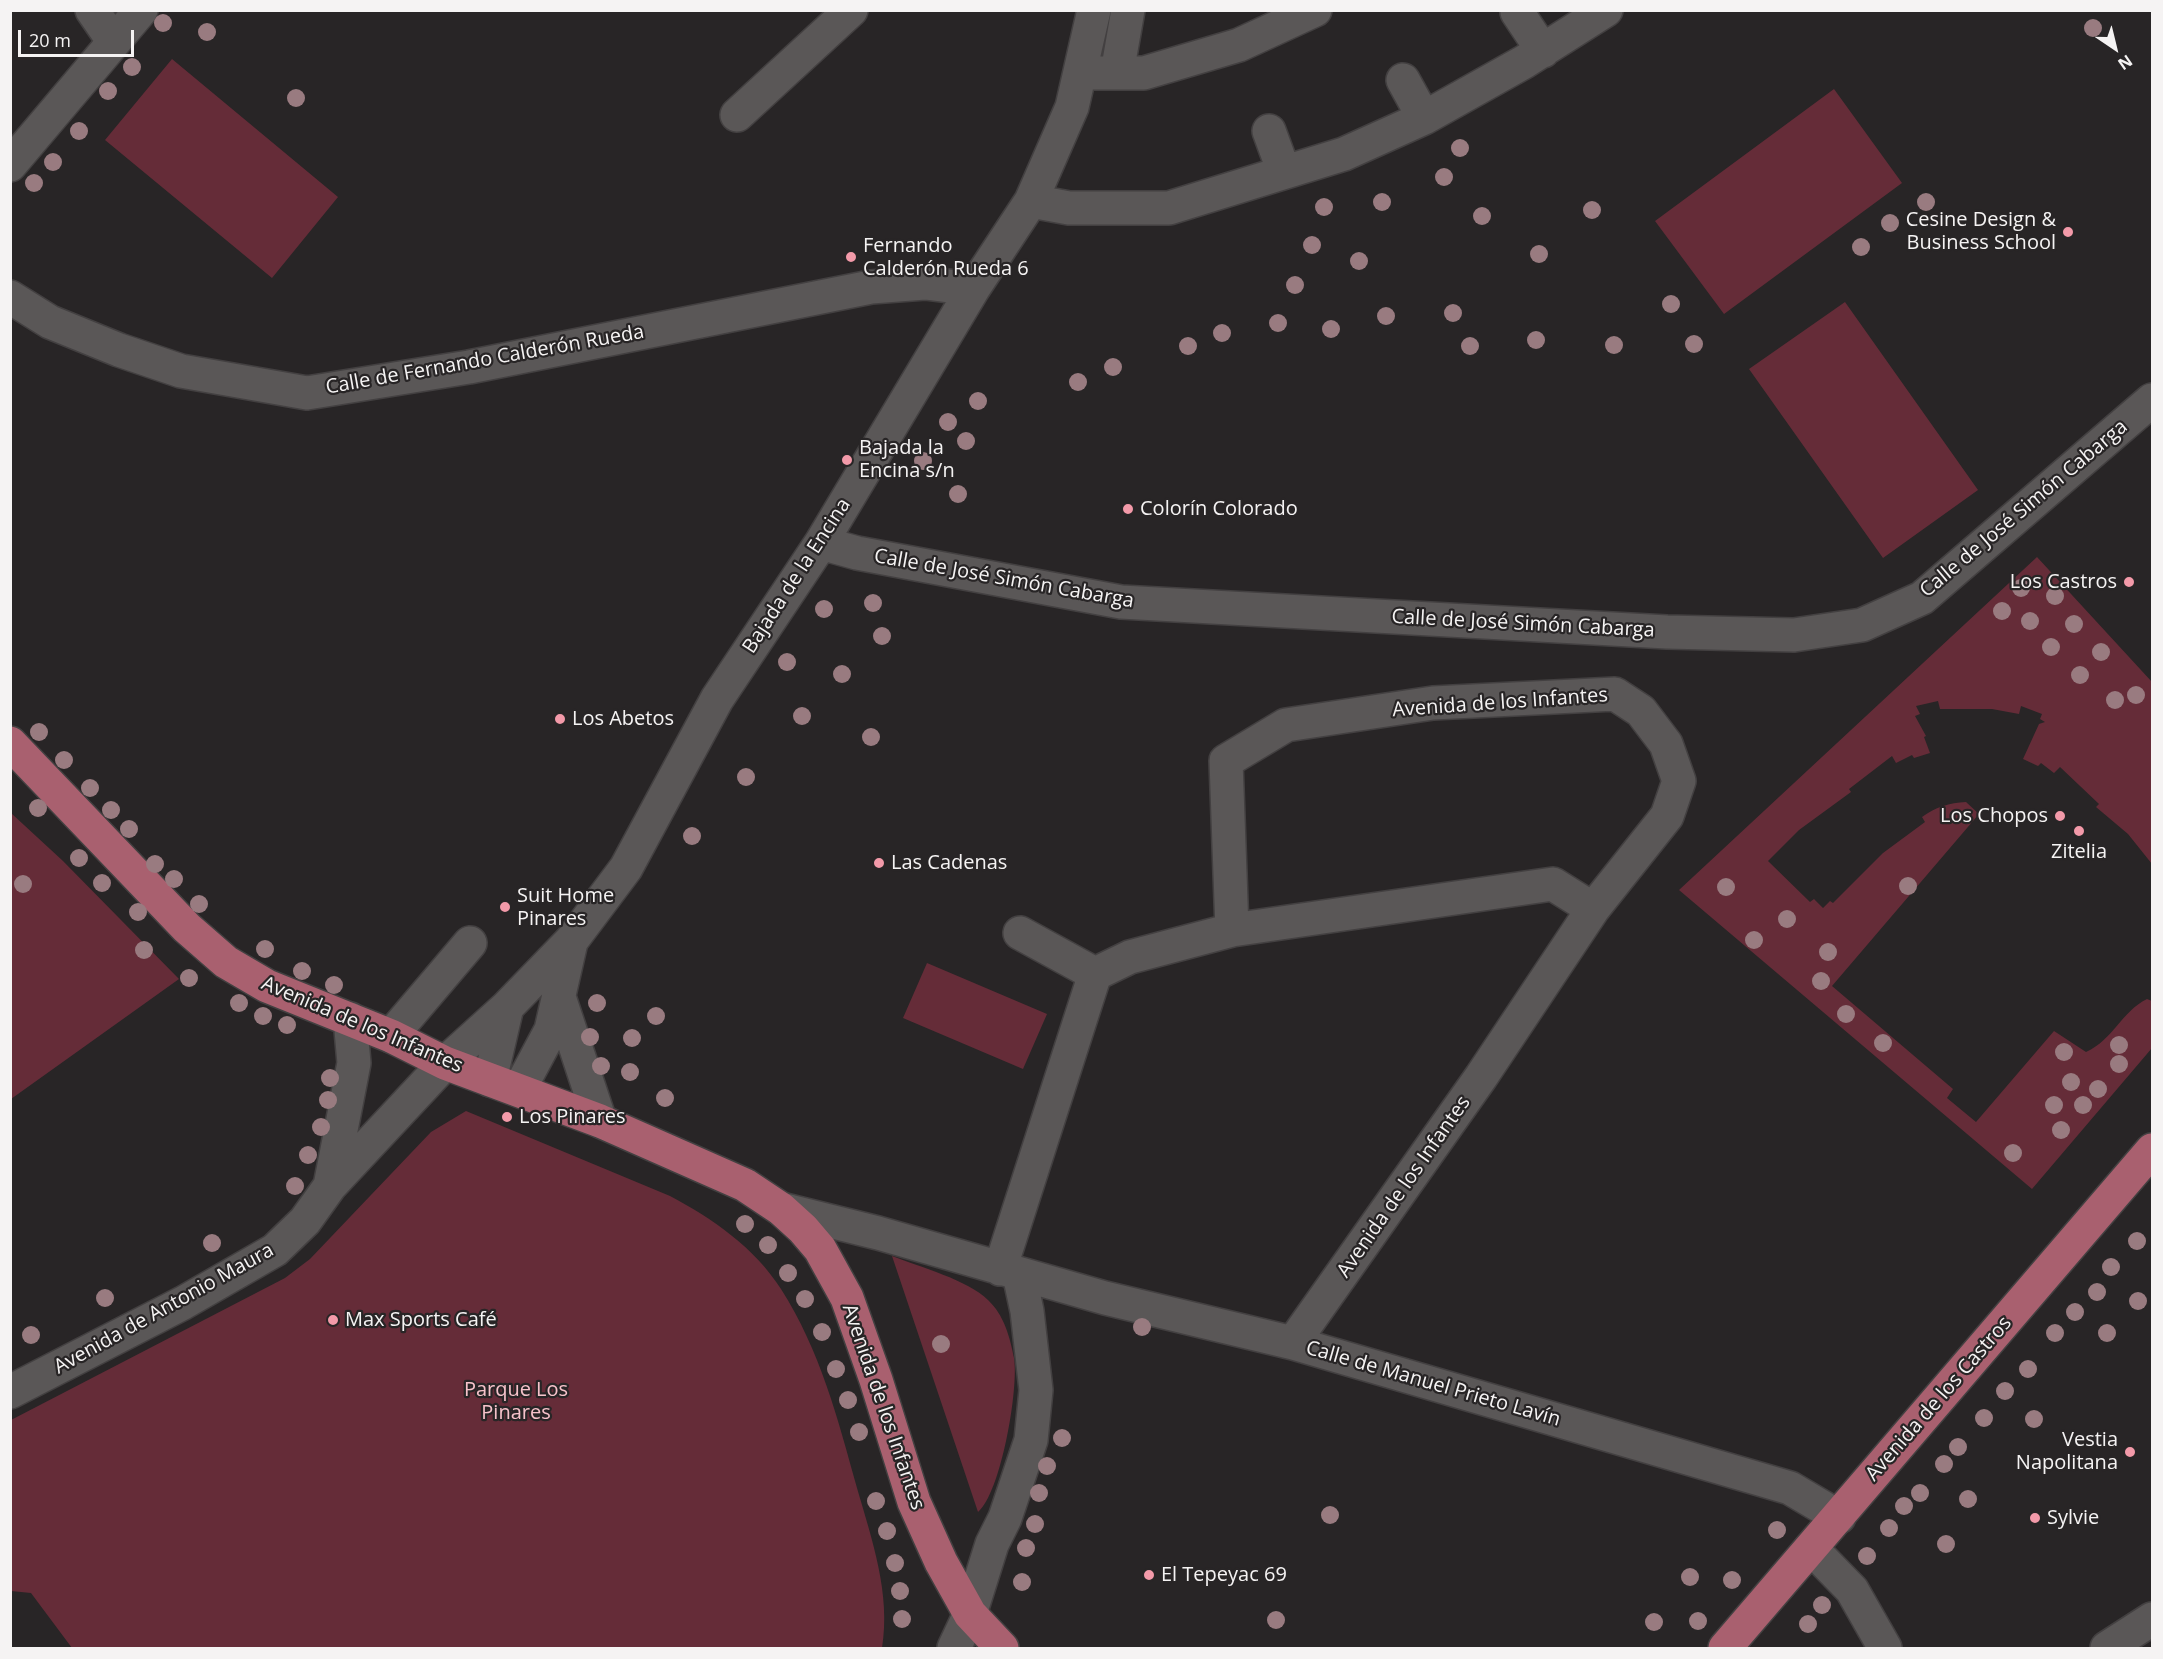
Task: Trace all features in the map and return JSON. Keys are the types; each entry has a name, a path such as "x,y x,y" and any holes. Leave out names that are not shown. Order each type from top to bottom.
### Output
{"main road":[{"name":"Avenida de los Infantes","path":"10,743 187,928 226,962 267,986 391,1036 445,1063 600,1121 744,1185 781,1209 803,1229 820,1249 847,1298 876,1380 914,1502 941,1562 970,1614 1002,1648"},
{"name":"Avenida de los Castros","path":"1725,1648 2152,1150"}],"street":[{"path":"92,10 114,42"},
{"path":"10,165 141,10"},
{"path":"737,115 851,10"},
{"name":"Bajada de la Encina","path":"445,1063 507,1007 572,940 626,868 717,699 821,543 972,289 1031,201 1072,107 1094,10"},
{"path":"1117,73 1128,10"},
{"path":"1081,73 1144,73 1240,45 1316,10"},
{"path":"1031,201 1069,208 1169,208 1344,154 1424,118 1543,51 1606,10"},
{"path":"1517,12 1543,51"},
{"path":"1403,80 1424,118"},
{"path":"1269,130 1284,172"},
{"name":"Calle de Fernando Calderón Rueda","path":"10,297 50,322 118,350 181,371 307,393 469,367 871,287 925,283 972,289"},
{"name":"Calle de José Simón Cabarga","path":"821,543 857,553 1121,602 1667,633 1794,635 1862,625 1922,598 2152,400"},
{"name":"Avenida de los Infantes","path":"1232,930 1226,761 1286,725 1433,703 1616,694 1641,711 1666,744 1679,781 1667,816 1593,909 1481,1077 1293,1343"},
{"path":"954,1648 970,1614 992,1544 1005,1518 1031,1440 1036,1390 1032,1344 1010,1271 1095,974 1130,957 1232,930 1553,884 1593,909"},
{"path":"1020,933 1095,974"},
{"name":"Bajada de la Encina","path":"505,1085 551,1030 572,940"},
{"path":"391,1036 470,943"},
{"path":"558,996 600,1121"},
{"path":"505,1085 507,1007"},
{"name":"Avenida de Antonio Maura","path":"330,1186 354,1063 350,1019"},
{"name":"Avenida de Antonio Maura","path":"10,1392 183,1303 275,1250 305,1221 330,1186 445,1063"},
{"name":"Avenida de los Infantes","path":"781,1209 869,1230 1010,1271"},
{"name":"Calle de Manuel Prieto Lavín","path":"1010,1271 1105,1298 1293,1343 1790,1488 1839,1517"},
{"path":"1811,1548 1852,1590 1885,1648"},
{"path":"2107,1648 2152,1619"}],"green space":[{"path":"172,59 338,197 272,278 105,140"},
{"path":"1834,89 1902,183 1724,314 1655,221"},
{"path":"1845,302 1978,490 1883,558 1749,369"},
{"path":"2037,557 2152,682 2152,864 2128,834 2096,807 2099,804 2060,767 2054,773 2041,763 2038,766 2023,759 2039,724 2045,722 2040,719 2042,714 2021,706 2019,714 1992,709 1940,709 1938,701 1916,706 1920,714 1915,716 1926,736 1924,737 1930,753 1914,758 1912,755 1896,763 1892,756 1849,789 1851,792 1799,830 1768,861 1810,902 1814,899 1823,908 1830,901 1833,903 1883,853 1925,822 1922,817 1943,806 1966,802 1979,814 1832,986 1953,1089 1947,1098 1976,1122 2054,1031 2086,1052 2104,1040 2138,1004 2147,999 2152,1001 2152,1048 2032,1189 1679,890"},
{"path":"11,813 63,861 179,979 11,1099"},
{"path":"927,963 1047,1014 1023,1069 903,1018"},
{"name":"Parque Los Pinares","path":"466,1111 670,1196 732,1235 759,1260 770,1274 795,1312 807,1336 843,1436 879,1567 884,1608 882,1648 72,1648 31,1593 11,1591 11,1420 285,1278 310,1259 431,1132"},
{"path":"892,1256 969,1286 994,1306 1008,1334 1015,1372 1011,1415 994,1484 978,1512"}],"place":[{"name":"Cesine Design & Business School","path":"2068,232"},
{"name":"Fernando Calderón Rueda 6","path":"851,257"},
{"name":"Bajada la Encina s/n","path":"847,460"},
{"name":"Colorín Colorado","path":"1128,509"},
{"name":"Los Castros","path":"2129,582"},
{"name":"Los Abetos","path":"560,719"},
{"name":"Los Chopos","path":"2060,816"},
{"name":"Zitelia","path":"2079,831"},
{"name":"Las Cadenas","path":"879,863"},
{"name":"Suit Home Pinares","path":"505,907"},
{"name":"Los Pinares","path":"507,1117"},
{"name":"Max Sports Café","path":"333,1320"},
{"name":"Vestia Napolitana","path":"2130,1452"},
{"name":"Sylvie","path":"2035,1518"},
{"name":"El Tepeyac 69","path":"1149,1575"}]}
